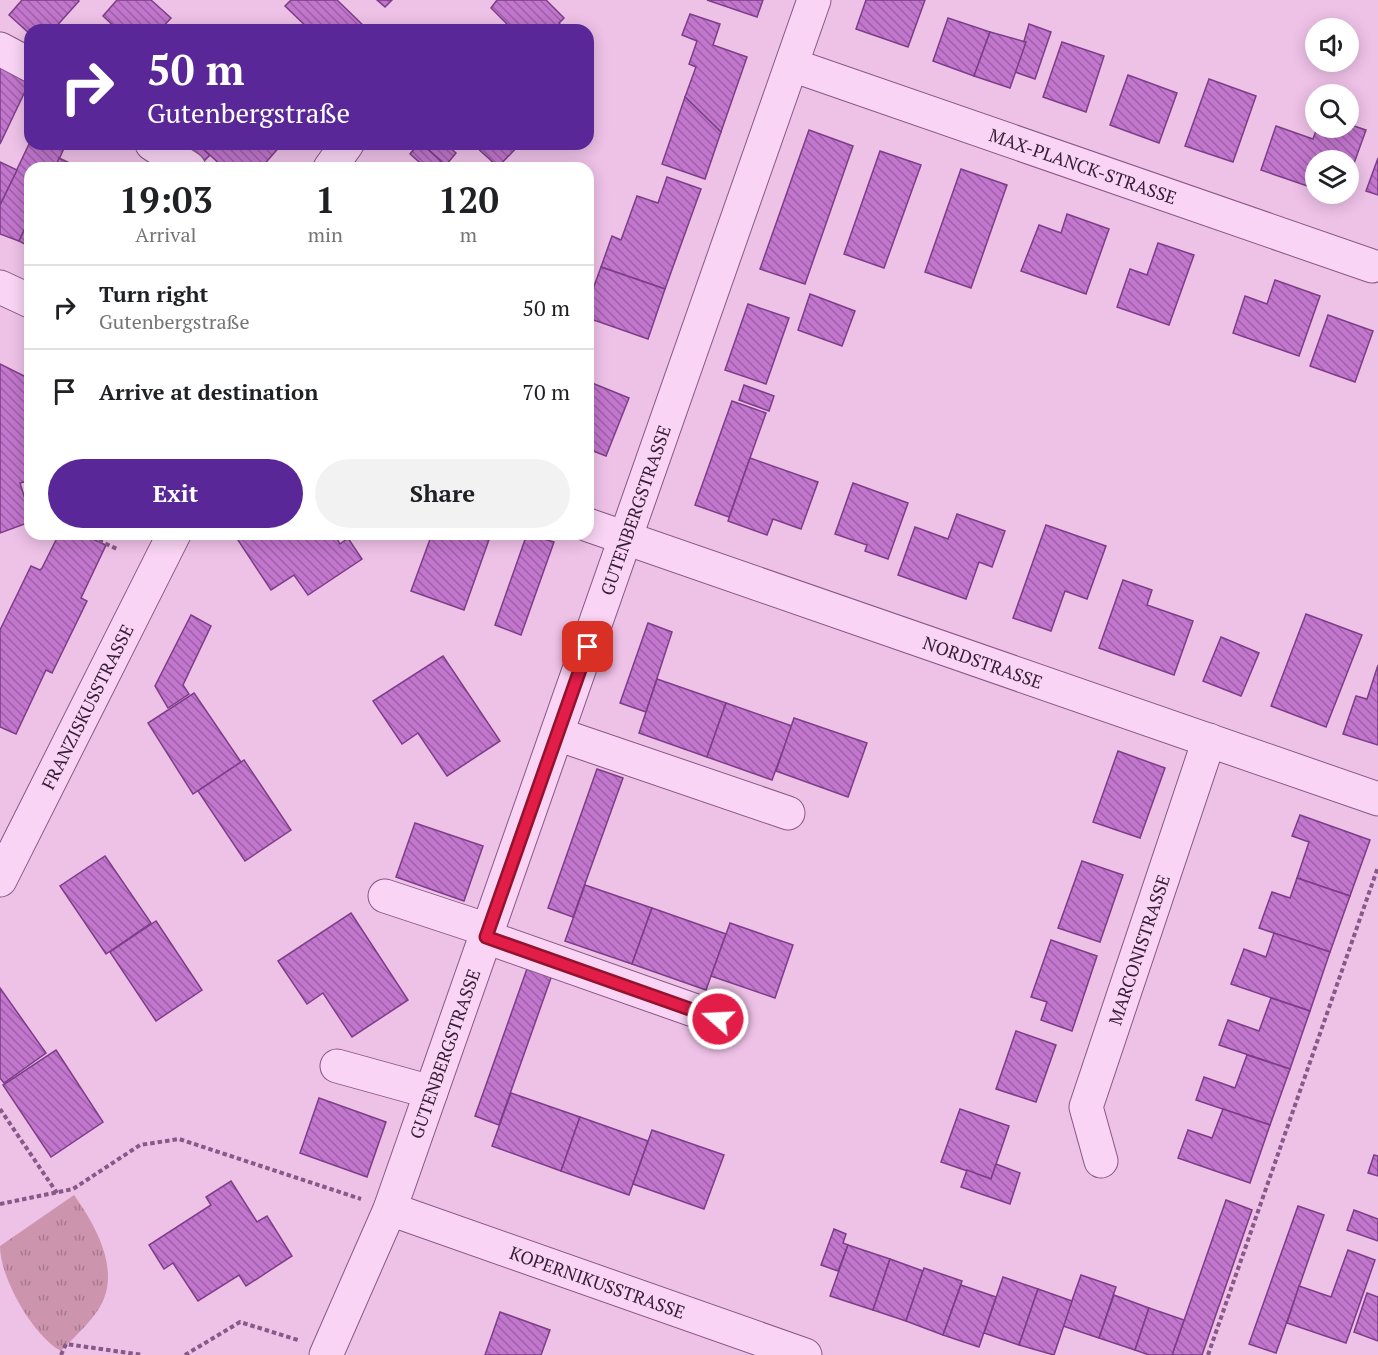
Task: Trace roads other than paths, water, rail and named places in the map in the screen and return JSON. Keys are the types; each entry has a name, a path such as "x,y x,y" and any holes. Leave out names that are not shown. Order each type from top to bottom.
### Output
{"street":[{"name":"GUTENBERGSTRASSE","path":"328,1353 390,1209 814,0"},
{"path":"0,49 24,62"},
{"name":"MAX-PLANCK-STRASSE","path":"792,65 1372,266"},
{"path":"161,150 180,162"},
{"path":"0,287 24,298"},
{"name":"NORDSTRASSE","path":"594,527 1378,799"},
{"name":"FRANZISKUSSTRASSE","path":"0,880 171,540"},
{"path":"557,734 788,813"},
{"name":"MARCONISTRASSE","path":"1101,1161 1086,1107 1209,740"},
{"path":"385,896 718,1019"},
{"path":"337,1066 431,1092"},
{"name":"KOPERNIKUSSTRASSE","path":"390,1209 805,1355"}]}
